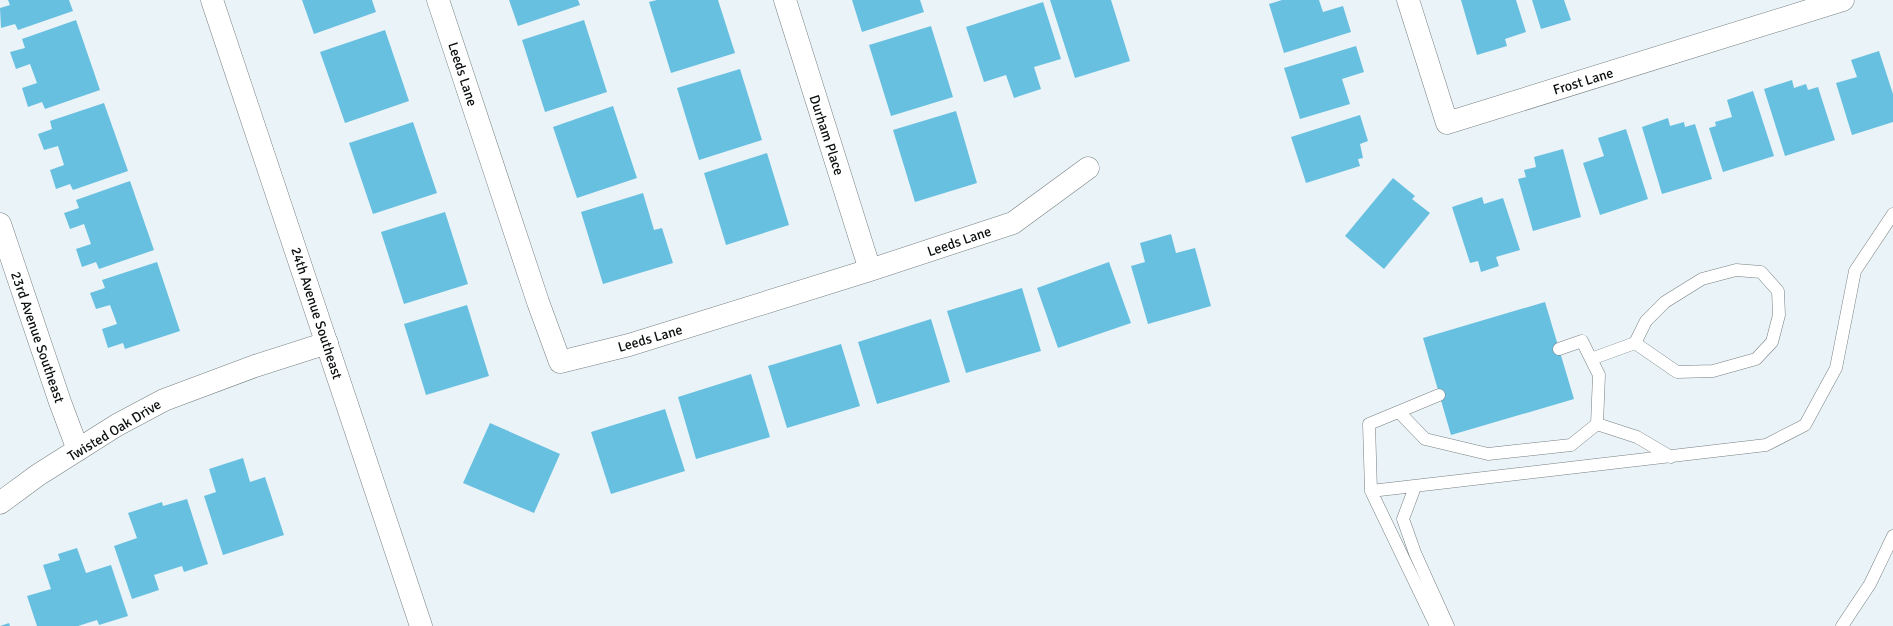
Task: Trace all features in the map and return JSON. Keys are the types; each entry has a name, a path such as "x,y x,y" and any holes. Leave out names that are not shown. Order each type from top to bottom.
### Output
{"street":[{"name":"24th Avenue Southeast","path":"212,0 421,626"},
{"name":"Leeds Lane","path":"438,0 538,302 560,362 629,345 870,270 1012,223 1088,168"},
{"name":"Durham Place","path":"784,0 870,270"},
{"name":"Frost Lane","path":"1408,0 1447,123 1843,0"},
{"name":"23rd Avenue Southeast","path":"0,224 60,402 78,450"},
{"name":"Twisted Oak Drive","path":"0,502 38,475 117,425 164,400 255,366 327,343"}],"lane":[{"path":"1371,491 1766,445 1805,425 1836,368 1854,270 1893,214"},
{"path":"1591,359 1635,343 1646,321 1666,302 1702,279 1736,270 1761,272 1778,291 1779,315 1772,342 1756,358 1713,370 1677,372 1635,343"},
{"path":"1399,412 1425,438 1488,454 1571,445 1597,424 1599,375 1582,341 1559,349"},
{"path":"1436,626 1371,491 1369,424 1439,395"},
{"path":"1597,424 1637,437 1671,456"},
{"path":"1415,487 1403,519 1415,553 1448,626"},
{"path":"1842,626 1870,584 1893,536"}],"building":[{"path":"8,0 69,0 73,11 18,30 15,24 1,28 0,8 10,5"},
{"path":"302,0 372,0 376,12 314,34"},
{"path":"509,0 578,0 580,5 518,26"},
{"path":"657,0 718,0 735,53 671,73 649,2"},
{"path":"852,0 920,0 924,12 862,32"},
{"path":"1050,0 1111,0 1130,61 1075,78"},
{"path":"1282,0 1319,0 1323,12 1343,6 1351,32 1284,53 1269,4"},
{"path":"1461,0 1516,0 1526,32 1505,39 1507,46 1477,55"},
{"path":"1532,0 1564,0 1571,20 1541,29"},
{"path":"1043,2 1061,59 1034,67 1041,89 1014,98 1006,75 984,82 966,27"},
{"path":"76,20 100,90 45,109 42,102 28,107 22,88 37,83 30,64 16,69 10,52 25,48 22,39"},
{"path":"584,20 607,92 545,112 522,40"},
{"path":"931,26 953,97 891,116 869,45"},
{"path":"385,30 409,101 345,123 320,52"},
{"path":"1356,46 1364,72 1342,79 1350,104 1300,119 1284,68"},
{"path":"1879,51 1893,94 1893,122 1852,135 1836,83 1857,77 1851,60"},
{"path":"740,69 762,140 699,160 677,88"},
{"path":"1792,80 1794,88 1806,84 1808,90 1818,87 1835,140 1785,156 1764,89"},
{"path":"1753,91 1774,156 1723,172 1709,128 1716,126 1715,122 1732,117 1727,100"},
{"path":"104,103 128,171 73,190 70,184 56,189 50,170 64,165 58,146 44,150 38,134 52,129 50,121"},
{"path":"613,106 637,178 577,198 553,127"},
{"path":"956,111 977,183 915,202 893,130"},
{"path":"1360,115 1368,141 1360,144 1363,158 1358,159 1360,166 1306,183 1291,137"},
{"path":"1668,118 1670,126 1684,122 1685,127 1695,124 1712,179 1662,194 1642,127"},
{"path":"413,122 437,193 373,214 349,143"},
{"path":"1626,129 1648,199 1600,215 1583,163 1604,156 1598,138"},
{"path":"1563,149 1581,217 1533,231 1518,179 1526,177 1524,170 1536,167 1534,157"},
{"path":"767,153 789,225 726,245 704,173"},
{"path":"1393,178 1415,196 1412,199 1430,213 1384,269 1345,236"},
{"path":"130,181 154,250 99,269 96,262 82,267 76,249 91,244 84,224 70,229 64,213 79,208 76,200"},
{"path":"643,193 654,230 662,228 673,263 603,284 581,212"},
{"path":"1482,197 1484,204 1503,198 1520,250 1496,257 1499,266 1481,272 1478,261 1470,263 1452,207"},
{"path":"445,212 468,284 404,304 381,232"},
{"path":"1171,234 1176,253 1195,248 1211,306 1148,324 1131,266 1145,262 1140,243"},
{"path":"157,262 180,331 125,349 123,343 108,348 102,329 117,324 110,305 96,309 90,293 105,288 102,280"},
{"path":"1109,262 1131,323 1058,348 1037,288"},
{"path":"1022,288 1041,351 966,373 947,311"},
{"path":"1545,302 1574,399 1451,435 1423,338"},
{"path":"467,305 489,376 426,395 404,324"},
{"path":"931,319 950,382 877,404 858,342"},
{"path":"841,344 860,406 787,428 768,366"},
{"path":"751,374 770,437 696,459 678,397"},
{"path":"665,409 685,471 611,494 591,432"},
{"path":"490,423 560,454 534,513 463,483"},
{"path":"243,458 250,482 265,477 284,535 223,555 204,496 216,492 209,469"},
{"path":"187,499 208,564 184,572 182,566 154,575 159,590 132,599 114,546 137,538 128,513 162,502 163,506"},
{"path":"77,548 86,573 111,565 128,616 99,625 97,620 78,626 37,626 27,596 51,589 43,565 60,560 58,554"},
{"path":"9,623 10,626 0,626"}]}
